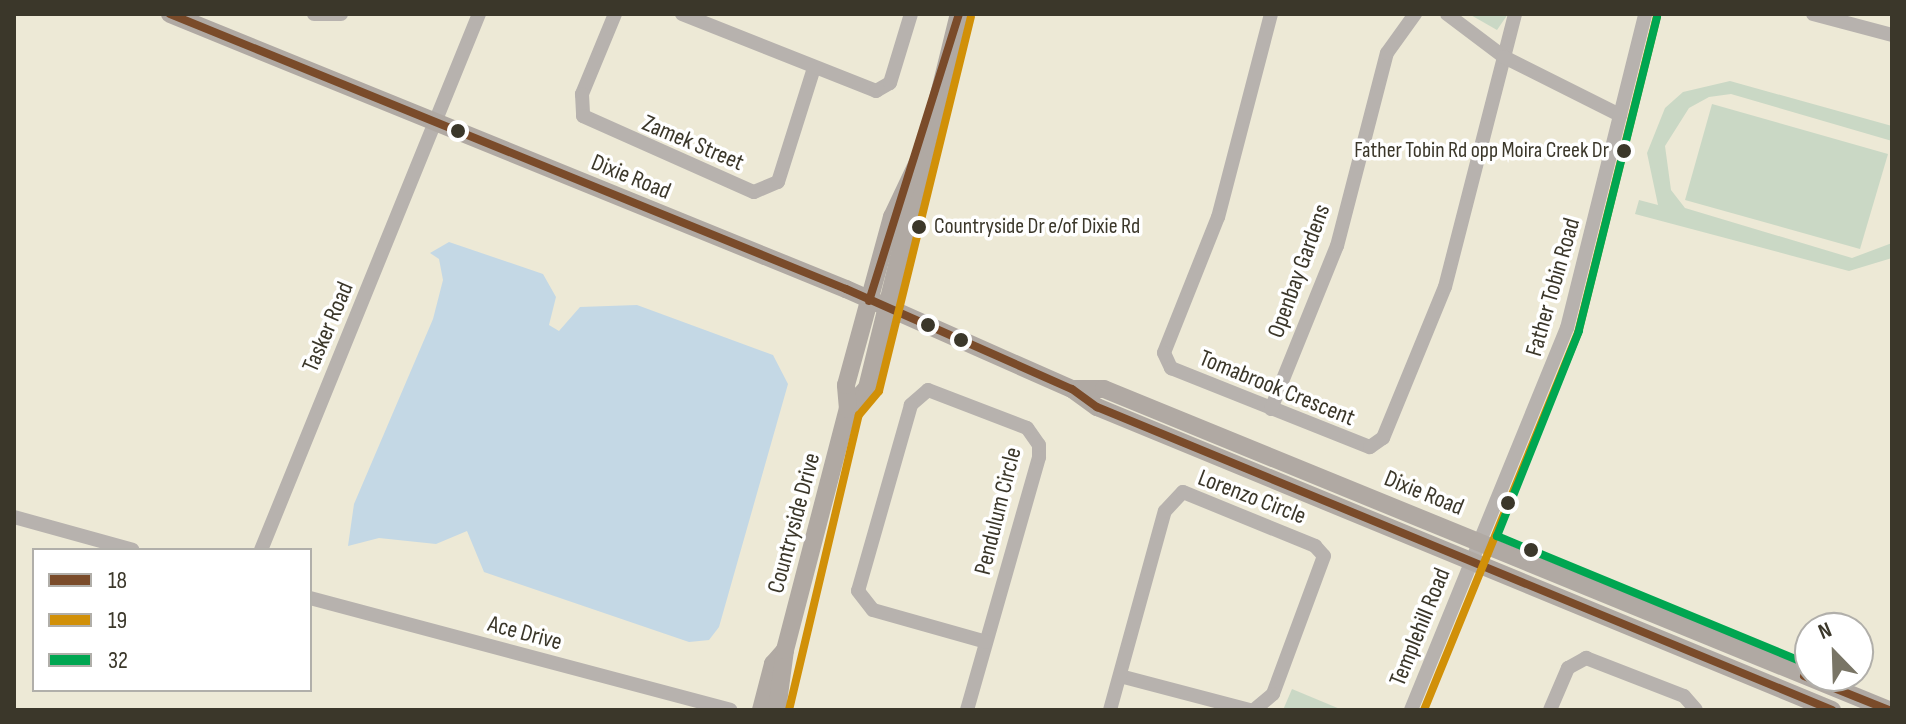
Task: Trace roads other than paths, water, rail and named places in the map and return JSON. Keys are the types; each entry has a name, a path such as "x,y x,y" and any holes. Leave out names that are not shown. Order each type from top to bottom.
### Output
{"main road":[{"name":"Dixie Road","path":"170,14 869,301 1072,389 1097,407 1832,710"},
{"name":"Countryside Drive","path":"848,409 867,388 912,223 919,160 959,14"},
{"name":"Countryside Drive","path":"777,710 785,650 848,409 846,385 892,217 919,160"},
{"name":"Dixie Road","path":"1072,389 1104,389 1889,710"},
{"name":"Countryside Drive","path":"761,710 773,664 785,650"}],"street":[{"path":"314,14 341,14"},
{"name":"Tasker Road","path":"262,548 479,14"},
{"name":"Zamek Street","path":"615,14 582,94 583,116 754,192 778,182 814,68"},
{"path":"682,14 868,90 884,88 911,14"},
{"name":"Tomabrook Crescent","path":"1271,14 1218,217 1164,353 1171,368 1361,446 1383,438 1445,287 1515,14"},
{"name":"Openbay Gardens","path":"1271,409 1337,246 1387,53 1415,14"},
{"path":"1447,14 1504,57 1620,115"},
{"name":"Father Tobin Road","path":"1471,561 1567,328 1645,14"},
{"path":"1813,14 1892,35"},
{"name":"Pendulum Circle","path":"967,710 986,642 1038,439 1027,428 928,390 911,405 858,591 873,610 986,642"},
{"name":"Lorenzo Circle","path":"1110,710 1165,511 1172,498 1188,493 1315,546 1324,556 1273,694 1252,710 1120,676"},
{"path":"14,517 126,548"},
{"name":"Templehill Road","path":"1411,710 1471,561"},
{"name":"Ace Drive","path":"312,599 730,710"},
{"path":"1550,710 1568,668 1586,658 1684,696 1696,710"}],"water":[{"path":"449,242 543,274 556,297 549,325 559,331 580,307 637,305 773,355 788,384 719,627 709,640 689,642 484,572 467,531 436,544 379,538 348,546 354,504 433,319 443,280 439,259 430,253"}],"place":[{"name":"Father Tobin Rd opp Moira Creek Dr","path":"1624,151"},
{"name":"Countryside Dr e/of Dixie Rd","path":"919,227"}]}
